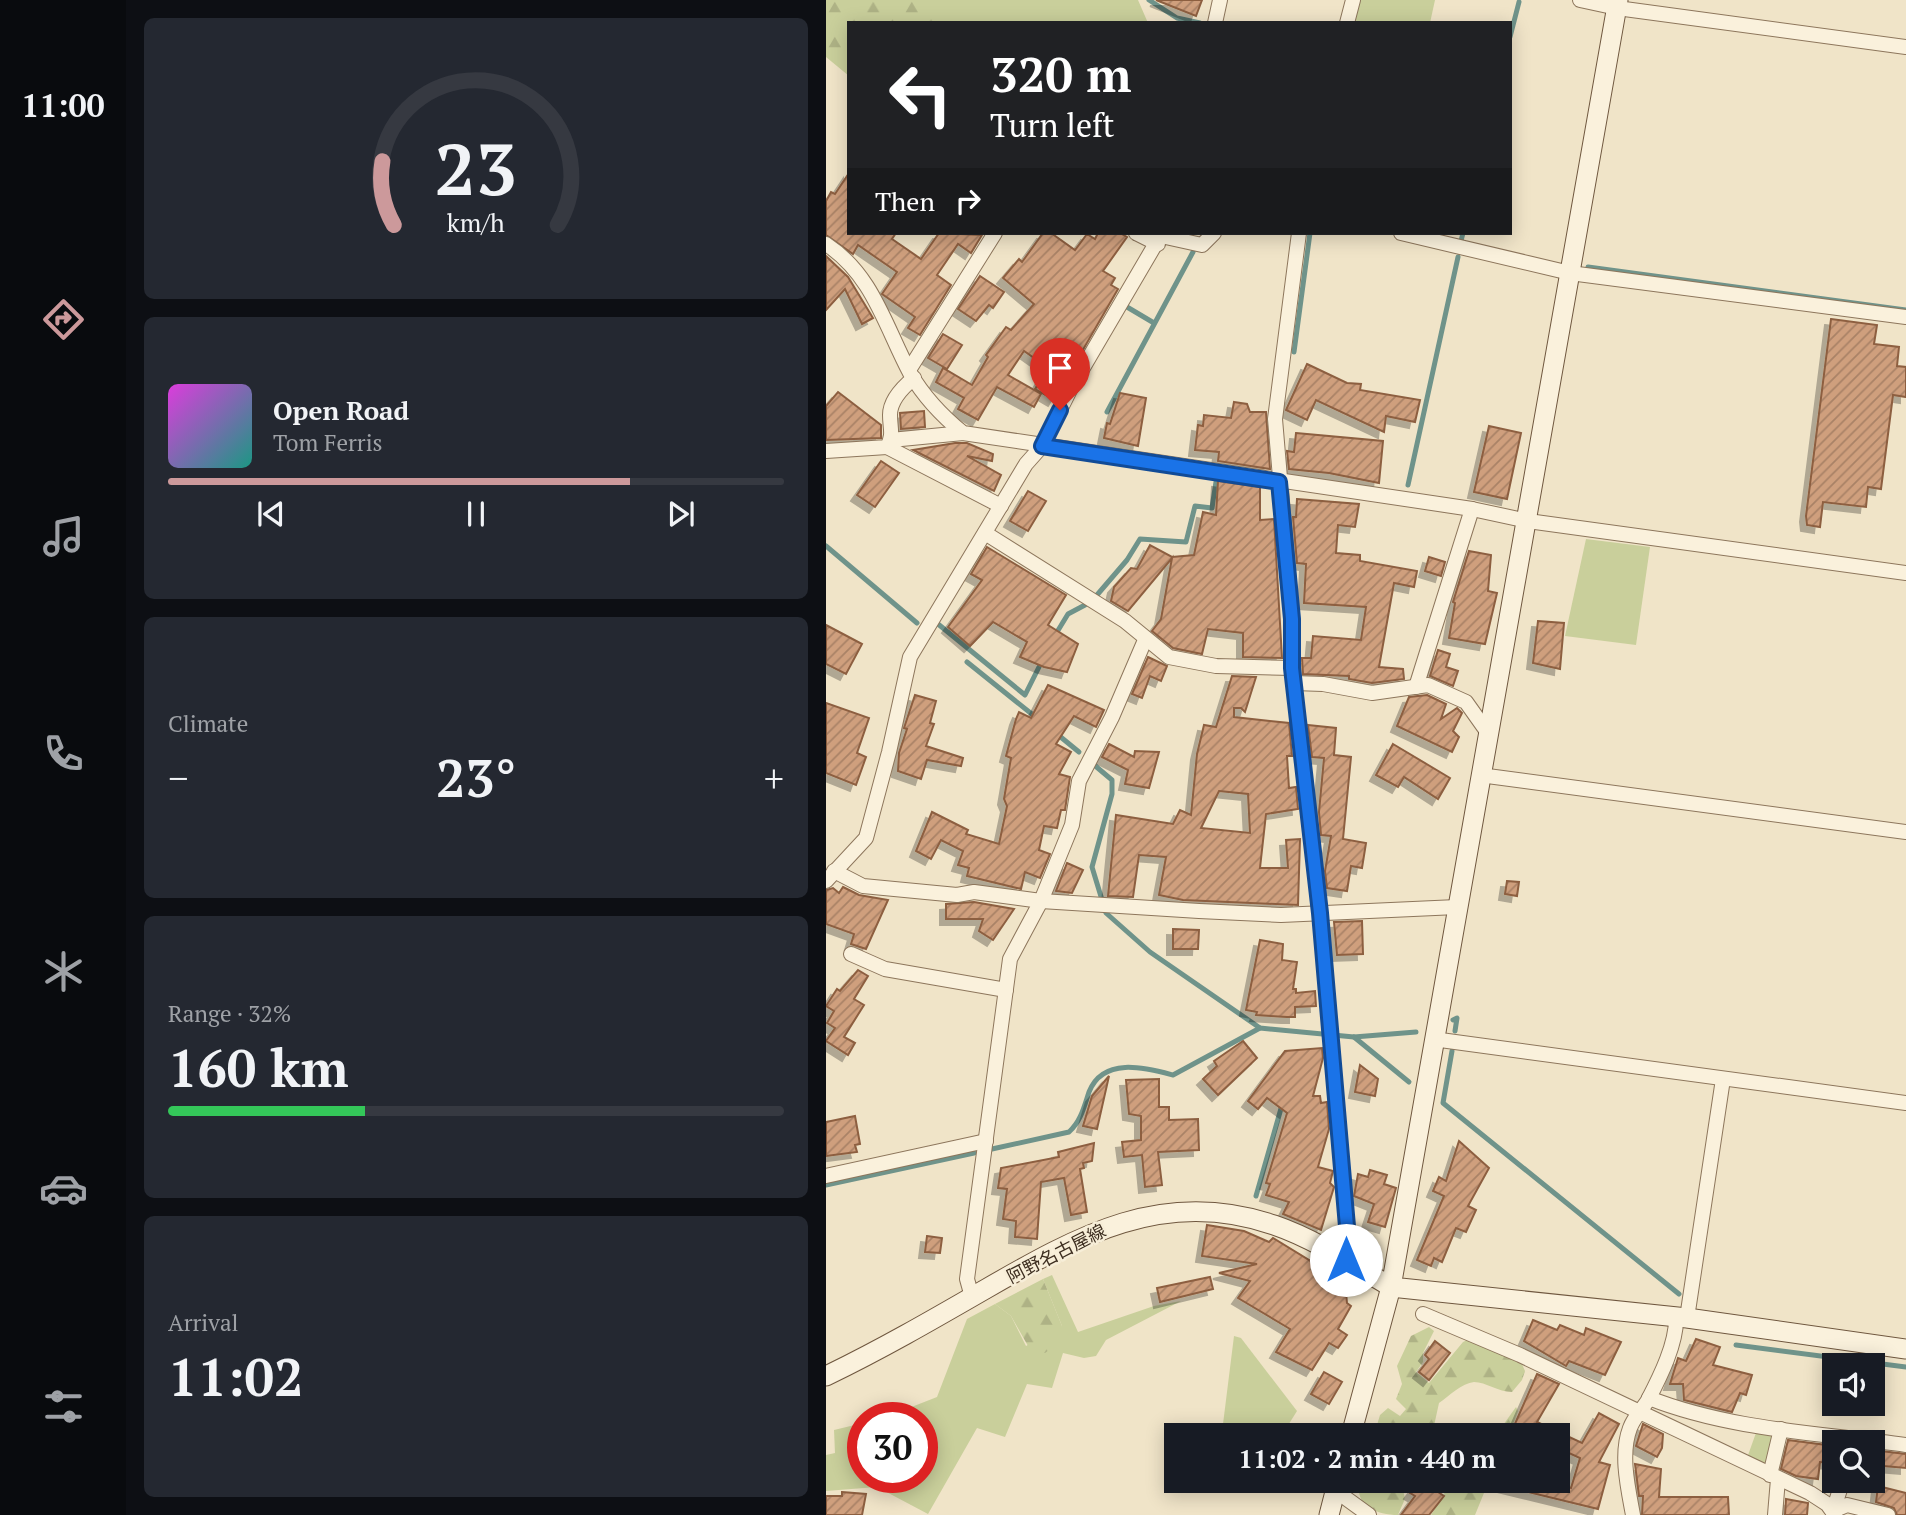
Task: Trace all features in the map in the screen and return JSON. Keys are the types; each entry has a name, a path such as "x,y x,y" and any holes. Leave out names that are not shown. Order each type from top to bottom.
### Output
{"street":[{"path":"1215,21 1220,0"},
{"path":"1348,21 1353,0"},
{"path":"1580,0 1906,47"},
{"path":"1354,1423 1391,1287 1618,4"},
{"path":"889,444 894,434 889,413 901,388 994,235"},
{"path":"1212,235 1202,245 1161,237 1070,390 1042,446 1026,464 910,657 890,752 866,838 830,876 863,886 957,895 975,891 1041,901 1281,915 1457,907"},
{"path":"1299,235 1275,419 1292,619 1292,668 1320,913 1348,1238 1346,1260"},
{"path":"1409,235 1570,274 1906,317"},
{"path":"826,244 857,271 871,289 911,374 933,405 963,433"},
{"path":"826,451 963,433 1472,509 1528,521 1906,573"},
{"path":"889,444 1001,506"},
{"path":"1416,687 1472,509"},
{"path":"985,533 1117,615 1169,657 1216,666 1292,668"},
{"path":"972,1297 967,1279 1010,959 1041,901 1072,825 1079,781 1112,717 1145,640"},
{"path":"1294,683 1323,684 1372,693 1428,685 1466,702 1488,733"},
{"path":"1480,775 1906,832"},
{"path":"851,954 885,969 1006,990"},
{"path":"1433,1039 1906,1102"},
{"path":"1633,1515 1626,1458 1629,1431 1649,1398 1681,1318 1723,1079"},
{"path":"826,1176 986,1141"},
{"name":"阿野名古屋線","path":"826,1376 1087,1233 1157,1214 1195,1212 1229,1215 1274,1225 1346,1260 1391,1287"},
{"path":"1391,1287 1681,1318 1906,1349"},
{"path":"1423,1314 1520,1354 1810,1493 1834,1513"},
{"path":"1649,1398 1678,1410 1712,1418 1822,1435"},
{"path":"1775,1515 1774,1477 1781,1429"},
{"path":"1885,1443 1906,1445"},
{"path":"1329,1515 1335,1493"},
{"path":"1345,1493 1369,1515"},
{"path":"1834,1513 1839,1493"},
{"path":"1834,1513 1847,1505 1888,1515"}],"green space":[{"path":"826,0 1138,0 1147,21 847,21 847,74 826,57"},
{"path":"826,0 917,0 939,21 922,21 917,17 903,21 847,21 847,68 826,52"},
{"path":"1358,0 1435,0 1430,21 1353,21"},
{"path":"1586,539 1650,547 1636,645 1565,636"},
{"path":"1052,1275 1078,1332 1154,1306 1181,1301 1106,1340 1096,1356 1084,1358 1063,1353 1052,1388 1027,1384 1005,1437 977,1428 928,1514 888,1493 938,1493 938,1402 924,1402 937,1397 967,1319 995,1304 1011,1316 1026,1346 1062,1326 1043,1279"},
{"path":"1043,1279 1062,1326 1058,1343 1045,1353 1032,1353 1011,1316 995,1304"},
{"path":"1429,1327 1434,1331 1423,1353 1423,1362 1416,1372 1429,1383 1463,1342 1469,1339 1522,1364 1525,1371 1522,1380 1512,1392 1474,1382 1460,1387 1439,1403 1435,1423 1378,1423 1380,1415 1388,1408 1400,1416 1406,1409 1396,1399 1402,1384 1397,1366 1411,1336"},
{"path":"1234,1336 1241,1338 1297,1411 1290,1423 1223,1423"},
{"path":"1516,1407 1518,1411 1514,1423 1505,1423"},
{"path":"847,1427 847,1489 826,1491 826,1455 835,1453 834,1430"},
{"path":"1757,1430 1777,1432 1768,1468 1747,1458"},
{"path":"1359,1493 1404,1493 1405,1498 1398,1515 1375,1511 1360,1497"},
{"path":"1445,1493 1484,1493 1475,1515 1431,1515"}],"building":[{"path":"1156,0 1202,0 1196,16"},
{"path":"847,176 847,235 895,235 892,239 921,259 938,235 982,235 971,253 958,244 937,275 951,285 920,335 908,328 915,317 882,294 897,272 858,245 853,254 826,235 826,201 831,192 835,194"},
{"path":"1042,235 1054,235 1075,250 1086,235 1095,239 1097,235 1127,237 1103,271 1115,278 1111,285 1118,289 1054,400 1035,389 1048,368 1024,351 1008,375 1041,394 1034,407 997,387 978,420 958,409 964,398 936,382 943,368 972,385 988,357 986,355 1006,327 1011,330 1034,304 1003,278 1019,259 1022,262"},
{"path":"826,256 848,277 873,318 862,324 845,289 826,310"},
{"path":"980,276 1004,292 993,308 989,305 976,321 958,309"},
{"path":"1831,319 1877,325 1874,344 1899,347 1897,366 1906,367 1906,397 1893,395 1881,489 1868,487 1866,507 1823,502 1820,527 1807,525 1806,516"},
{"path":"943,334 962,345 947,369 928,358"},
{"path":"1307,364 1347,383 1361,384 1360,390 1420,400 1415,422 1386,416 1384,432 1316,400 1307,420 1286,410"},
{"path":"838,392 881,425 881,438 826,440 826,406"},
{"path":"1120,393 1146,398 1138,446 1104,438 1107,423 1110,424"},
{"path":"1234,402 1247,404 1250,412 1266,412 1270,469 1218,461 1219,452 1195,450 1198,425 1203,426 1204,415 1231,418"},
{"path":"924,411 925,427 901,429 900,413"},
{"path":"1489,426 1521,433 1507,499 1474,492"},
{"path":"1296,433 1383,441 1379,483 1329,473 1289,469 1287,451 1294,452"},
{"path":"967,443 993,454 992,461 967,456 1001,475 994,491 913,450"},
{"path":"881,461 899,473 875,507 857,495"},
{"path":"1218,481 1260,487 1260,520 1274,519 1282,658 1243,657 1243,633 1208,629 1202,654 1173,648 1152,631 1161,619 1172,558 1128,611 1111,601 1114,587 1131,568 1137,569 1150,545 1172,557 1194,555 1203,512 1216,515"},
{"path":"1028,491 1046,501 1028,531 1010,521"},
{"path":"1297,499 1359,504 1355,527 1338,525 1336,553 1360,555 1360,561 1417,571 1414,587 1394,583 1379,667 1403,669 1404,679 1372,683 1349,679 1349,676 1303,674 1302,658 1311,658 1313,636 1361,640 1366,607 1304,603 1306,564 1297,563 1293,517 1296,517"},
{"path":"987,547 1066,595 1048,625 1078,644 1067,672 1044,667 1020,657 1027,642 993,622 970,646 948,627 982,580 971,574"},
{"path":"1469,551 1491,555 1488,591 1497,593 1485,644 1449,638 1453,602"},
{"path":"1429,557 1445,562 1441,576 1425,571"},
{"path":"1538,621 1564,623 1560,669 1533,663"},
{"path":"826,625 862,644 846,674 826,664"},
{"path":"1438,650 1450,654 1446,667 1458,671 1453,686 1430,676"},
{"path":"1148,657 1167,666 1161,681 1150,676 1142,698 1132,694"},
{"path":"1232,676 1256,677 1245,712 1241,708 1234,708 1234,717 1289,723 1292,756 1287,756 1289,788 1296,787 1298,809 1266,814 1260,868 1288,868 1286,840 1300,839 1298,905 1183,900 1159,895 1166,857 1139,855 1133,897 1108,896 1116,815 1173,824 1180,810 1191,815 1197,754 1204,725 1216,727","holes":["1219,791 1248,794 1250,833 1201,828"]},
{"path":"1048,685 1104,710 1096,727 1074,716 1056,744 1071,752 1059,774 1070,777 1065,810 1061,810 1057,828 1044,826 1039,850 1050,854 1040,878 1025,872 1021,889 967,876 969,868 958,865 963,851 941,840 931,859 916,851 932,812 968,830 966,834 999,844 1007,806 1004,799 1011,758 1006,756 1016,719 1019,712 1031,718"},
{"path":"915,695 936,701 930,723 934,724 926,746 963,758 961,766 927,760 921,779 898,771 899,753 907,729 904,728"},
{"path":"1427,695 1446,704 1441,719 1457,708 1462,713 1453,731 1459,737 1452,752 1397,726 1409,697"},
{"path":"826,703 869,718 857,753 866,757 856,785 826,773"},
{"path":"1308,725 1336,728 1334,755 1351,757 1343,839 1366,843 1362,868 1351,866 1347,891 1327,888 1325,871 1331,836 1321,835 1319,812 1324,758 1312,757"},
{"path":"1109,744 1134,757 1135,751 1159,752 1149,788 1125,784 1128,770 1102,757"},
{"path":"1393,744 1450,778 1438,799 1404,777 1398,787 1376,775"},
{"path":"1067,863 1083,870 1072,893 1056,891"},
{"path":"1507,881 1519,882 1517,896 1505,894"},
{"path":"843,887 859,895 888,900 866,949 851,944 854,934 826,924 826,890 833,888 839,893"},
{"path":"974,902 1014,909 993,940 979,931 983,919 946,919 946,904"},
{"path":"1362,921 1363,954 1337,955 1334,922"},
{"path":"1173,929 1199,930 1198,949 1173,949"},
{"path":"1260,940 1283,944 1282,960 1297,962 1293,989 1296,989 1296,993 1315,991 1316,1006 1295,1007 1295,1017 1256,1015 1257,1012 1246,1010"},
{"path":"858,970 868,976 854,999 864,1005 844,1037 855,1043 848,1055 826,1041 835,1028 827,1023 834,1011 826,1006 837,989 840,991"},
{"path":"1243,1041 1257,1058 1218,1095 1203,1079 1217,1066 1214,1061"},
{"path":"1322,1048 1323,1058 1313,1096 1320,1096 1321,1103 1327,1102 1329,1129 1318,1167 1333,1171 1330,1183 1334,1187 1321,1230 1283,1214 1289,1202 1266,1195 1270,1184 1266,1183 1287,1113 1267,1098 1258,1109 1248,1101 1285,1051"},
{"path":"1360,1065 1378,1079 1375,1096 1355,1092"},
{"path":"1109,1076 1097,1129 1083,1126 1092,1096"},
{"path":"1159,1079 1159,1107 1169,1107 1169,1120 1198,1119 1199,1150 1158,1152 1162,1185 1145,1187 1142,1155 1124,1157 1122,1142 1141,1140 1141,1116 1129,1114 1126,1080"},
{"path":"855,1116 860,1144 855,1145 857,1152 826,1156 826,1122"},
{"path":"1459,1141 1489,1168 1468,1206 1476,1210 1466,1232 1456,1228 1442,1262 1434,1258 1431,1266 1417,1260 1444,1196 1433,1191 1439,1177 1446,1181"},
{"path":"1094,1143 1092,1161 1083,1163 1084,1168 1080,1169 1087,1212 1071,1215 1064,1178 1041,1182 1037,1239 1015,1237 1016,1221 1003,1219 1007,1189 998,1188 1001,1168 1059,1157 1058,1152"},
{"path":"1370,1170 1387,1175 1384,1184 1396,1188 1385,1227 1368,1222 1374,1204 1354,1196 1358,1174 1368,1177"},
{"path":"1207,1225 1244,1231 1269,1242 1273,1238 1345,1282 1347,1303 1351,1306 1338,1329 1347,1335 1338,1348 1329,1343 1312,1370 1276,1352 1290,1329 1238,1298 1250,1281 1219,1273 1257,1264 1202,1256"},
{"path":"927,1236 942,1238 940,1253 925,1252"},
{"path":"1210,1277 1213,1289 1160,1302 1157,1288"},
{"path":"1533,1320 1557,1330 1560,1325 1584,1335 1586,1328 1621,1342 1605,1375 1569,1361 1566,1366 1524,1341"},
{"path":"1696,1339 1720,1347 1713,1365 1752,1375 1746,1395 1740,1393 1732,1412 1684,1400 1683,1384 1670,1384 1678,1358 1686,1361"},
{"path":"1435,1341 1450,1353 1429,1380 1419,1372 1429,1359 1425,1355"},
{"path":"1324,1372 1342,1382 1329,1404 1311,1394"},
{"path":"1537,1374 1559,1384 1537,1422 1539,1423 1515,1423"},
{"path":"1599,1413 1619,1424 1599,1462 1610,1465 1598,1509 1532,1493 1570,1493 1580,1458 1570,1453 1570,1437 1582,1443"},
{"path":"1643,1424 1663,1434 1662,1448 1657,1457 1636,1446"},
{"path":"1788,1440 1822,1444 1818,1479 1796,1476 1781,1469"},
{"path":"1885,1452 1906,1454 1906,1468 1885,1466"},
{"path":"1635,1464 1661,1469 1659,1497 1728,1497 1729,1515 1642,1515 1643,1496 1639,1496"},
{"path":"1885,1488 1906,1493 1906,1515 1897,1515 1894,1508 1876,1502 1877,1493 1885,1493"},
{"path":"842,1492 866,1494 862,1515 826,1515 826,1496 842,1496"},
{"path":"1410,1493 1440,1493 1444,1496 1429,1515 1401,1515 1415,1496"},
{"path":"1786,1499 1808,1503 1807,1515 1785,1515"}],"waterway":[{"path":"1149,0 1177,18 1191,21"},
{"path":"1512,29 1519,2"},
{"path":"1294,352 1310,235"},
{"path":"1461,241 1462,235"},
{"path":"1107,412 1193,252"},
{"path":"1408,485 1458,257"},
{"path":"1588,267 1906,310"},
{"path":"1127,307 1154,323"},
{"path":"1097,595 1127,560 1140,539 1186,542 1195,506 1212,508 1216,482"},
{"path":"826,546 917,623"},
{"path":"1054,637 1068,614 1085,605"},
{"path":"938,624 1025,695 1042,661"},
{"path":"967,662 1038,719"},
{"path":"1057,734 1079,752"},
{"path":"1093,764 1112,780 1112,794 1092,867 1106,913 1150,952 1260,1028 1354,1037 1416,1032"},
{"path":"1453,1020 1457,1018 1455,1031"},
{"path":"992,1149 1069,1132 1079,1118 1089,1092 1104,1073 1126,1067 1173,1075 1260,1028"},
{"path":"1354,1037 1409,1082"},
{"path":"1452,1051 1443,1103 1679,1294"},
{"path":"1256,1196 1282,1105"},
{"path":"826,1185 974,1153"},
{"path":"1736,1345 1906,1367"}],"route":[{"path":"1060,410 1042,446 1279,482 1292,619 1292,668 1326,981 1348,1238 1346,1260"}]}
